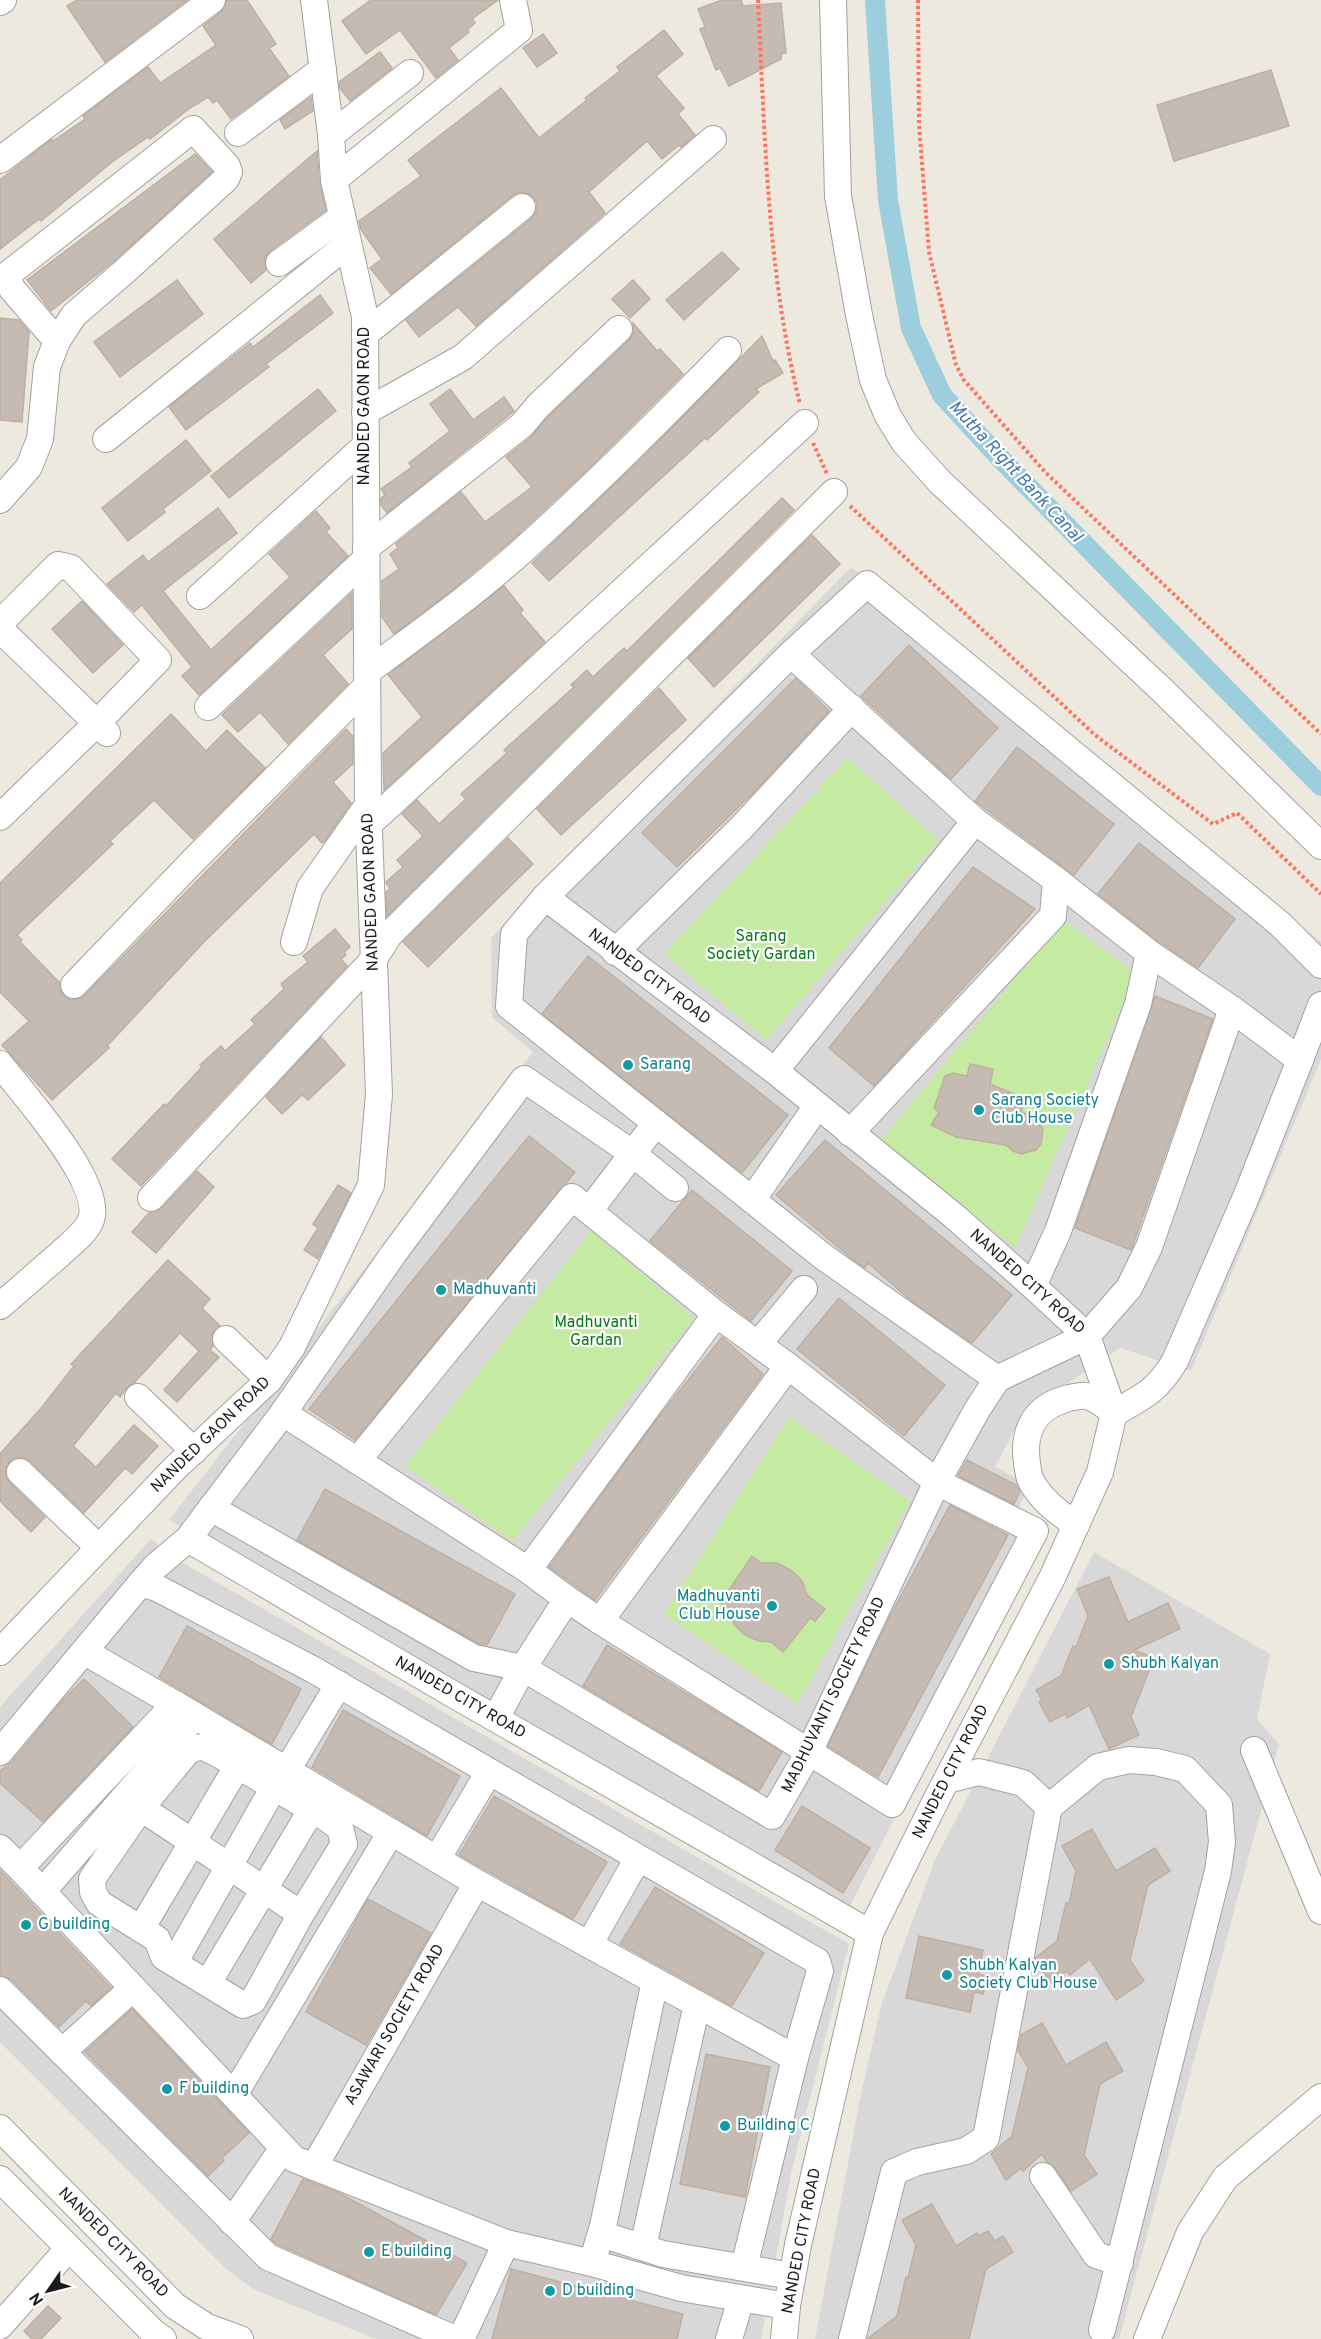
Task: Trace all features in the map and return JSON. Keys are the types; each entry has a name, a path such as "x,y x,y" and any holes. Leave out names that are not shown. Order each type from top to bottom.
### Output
{"street":[{"path":"0,160 212,0"},
{"path":"334,180 519,30 513,0"},
{"path":"833,0 838,196 873,380 888,416 904,442 940,482 1162,690 1321,846"},
{"name":"NANDED GAON ROAD","path":"0,1652 194,1451 269,1380 292,1347 372,1185 379,1094 368,815 365,317 334,180 323,69 320,4"},
{"path":"238,133 323,69"},
{"path":"331,135 410,73"},
{"path":"0,500 29,467 40,439 47,367 57,341 74,315 226,179 229,172 227,166 193,129 7,275 12,289 57,341"},
{"path":"365,412 463,357 713,139"},
{"path":"365,334 522,207"},
{"path":"279,263 342,217"},
{"path":"106,439 348,244"},
{"path":"208,707 366,553 522,425 538,406 619,329"},
{"path":"74,985 367,679 520,552 651,429 728,350"},
{"path":"294,942 310,888 368,815 805,423"},
{"path":"200,596 365,446"},
{"path":"151,1198 374,959 389,935 834,492"},
{"path":"0,623 58,565 71,568 158,660 102,728 0,818"},
{"path":"1232,1010 1149,1247 1129,1288 1087,1335 997,1379 825,1258 508,1006 514,934 545,897 791,654 867,584 1280,924 1321,965"},
{"path":"0,629 102,728"},
{"path":"791,654 975,822 1056,880 1149,953 1300,1060"},
{"path":"615,952 742,827 852,708"},
{"path":"775,1071 975,822"},
{"path":"850,1133 1053,916 1056,880"},
{"name":"NANDED CITY ROAD","path":"545,897 775,1071 954,1216 1033,1286 1087,1335 1114,1413 1100,1472 1052,1578 870,1933 792,2276 784,2339"},
{"path":"1033,1286 1058,1231 1131,1025 1149,953"},
{"path":"1076,1525 1043,1500 1029,1478 1025,1448 1029,1430 1041,1410 1053,1402 1084,1395 1101,1402 1114,1413 1149,1394 1164,1380 1175,1361 1246,1197 1321,1005"},
{"path":"0,1064 68,1150 90,1194 93,1215 89,1225 70,1244 0,1306"},
{"path":"0,1752 155,1567 198,1544 211,1508 283,1413 394,1253 525,1079 632,1153 675,1188"},
{"path":"752,1200 817,1106"},
{"path":"589,1211 656,1123"},
{"path":"283,1413 357,1461 528,1570 600,1621 892,1804 1035,1532 937,1482 788,1366 716,1314 572,1197 357,1461"},
{"path":"758,1344 804,1289"},
{"path":"528,1570 716,1314"},
{"path":"225,1339 269,1380"},
{"path":"600,1621 788,1366"},
{"name":"MADHUVANTI SOCIETY ROAD","path":"522,1668 772,1816 809,1752 937,1482 997,1379"},
{"path":"138,1397 194,1451"},
{"path":"20,1472 99,1548"},
{"path":"211,1508 474,1658 522,1668"},
{"name":"NANDED CITY ROAD","path":"198,1544 870,1933"},
{"path":"141,1583 157,1588 339,1684 817,1961 820,1971 795,2058 744,2267"},
{"path":"496,1718 522,1668 567,1599"},
{"path":"85,1652 185,1710 281,1779 312,1809 340,1828 344,1844 301,1914 253,2001 243,2005 164,1957 157,1939 99,1903 93,1892 92,1879 185,1710"},
{"path":"174,1963 228,1866 339,1684"},
{"path":"20,1869 185,1710"},
{"path":"42,1892 187,1752 196,1746 204,1747 238,1765 281,1779 391,1832 655,1982 795,2058"},
{"path":"1254,1750 1321,1911"},
{"path":"852,2339 894,2172 917,2162 966,2151 986,2138 1049,1807 1098,1767 1129,1760 1156,1762 1185,1769 1219,1805 1221,1842 1218,1871 1102,2330"},
{"path":"141,1929 238,1765"},
{"path":"436,1859 489,1772"},
{"path":"947,1779 979,1772 1023,1783 1049,1807"},
{"path":"132,1803 301,1914"},
{"path":"208,1983 312,1809"},
{"path":"234,2095 391,1832"},
{"path":"0,1848 294,2159 506,2243 592,2263 646,2280 787,2306"},
{"path":"589,1945 638,1858"},
{"name":"ASAWARI SOCIETY ROAD","path":"314,2167 477,1882"},
{"path":"592,2263 601,2234 655,1982"},
{"path":"62,2052 133,1988"},
{"path":"0,1990 268,2257 448,2336 460,2339 506,2243"},
{"path":"643,2247 698,2004"},
{"path":"1148,2339 1190,2232 1225,2178 1321,2097"},
{"name":"NANDED CITY ROAD","path":"0,2128 175,2306 207,2327 240,2339"},
{"path":"232,2222 283,2148"},
{"path":"1042,2176 1096,2255 1120,2263"},
{"path":"0,2179 68,2249 163,2339"},
{"path":"601,2234 663,2254 792,2276"},
{"path":"0,2326 68,2249"},
{"path":"729,2339 741,2299"}],"path":[{"path":"918,0 919,124 929,252 956,364 964,380 1046,473 1321,734"}],"shaded area":[{"path":"851,567 1321,942 1321,1059 1191,1371 1120,1348 1023,1414 995,1467 1029,1485 1017,1511 1044,1522 848,1910 169,1520 533,1052 492,1017 491,938"},
{"path":"151,1539 183,1563 849,1944 792,2169 761,2339 376,2339 255,2290 227,2270 0,2042 0,1707"},
{"name":"Shubh Kalyan","path":"1094,1552 1270,1654 1257,1719 1279,1744 1119,2339 815,2339 860,2099 881,2006 935,1860"}],"green space":[{"name":"Sarang Society Gardan","path":"847,758 939,840 766,1040 664,954"},
{"path":"1063,920 1136,973 1015,1248 881,1140"},
{"name":"Madhuvanti Gardan","path":"591,1231 694,1318 512,1541 405,1466"},
{"path":"789,1417 910,1501 797,1704 664,1614"}],"building":[{"path":"77,0 187,0 105,62 67,6"},
{"path":"227,0 247,0 276,44 269,48 289,76 231,119 217,100 213,103 208,97 150,139 148,137 112,162 41,221 39,219 0,249 0,180 52,139 53,141 85,119 83,116 148,67 160,83 216,45 203,26 221,12"},
{"path":"371,0 498,0 472,19 475,23 467,30 469,32 449,48 458,60 436,78 400,30 366,54 342,21"},
{"path":"722,0 741,0 743,6 781,3 786,53 781,54 781,59 729,86 720,68 716,70 700,29 705,27 698,9"},
{"path":"664,30 683,54 656,76 684,108 678,114 695,135 662,159 647,141 589,192 605,213 476,326 458,307 419,337 406,320 531,219 536,212 537,204 534,198 527,193 519,192 513,195 391,294 370,268 382,259 361,230 359,221 421,176 408,160 501,88 539,138 620,71 617,67"},
{"path":"543,34 557,53 537,67 523,48"},
{"path":"380,52 392,68 350,101 340,88 339,82"},
{"path":"1271,70 1289,126 1174,161 1157,105"},
{"path":"311,97 313,111 285,129 280,120"},
{"path":"317,151 319,181 326,210 270,251 265,257 266,270 251,283 214,239"},
{"path":"195,154 212,172 115,260 51,311 27,280"},
{"path":"722,252 739,269 684,320 666,300"},
{"path":"177,280 203,314 120,377 94,342"},
{"path":"633,280 650,299 630,318 612,299"},
{"path":"320,295 333,313 266,364 269,367 186,430 169,407 250,343 253,347"},
{"path":"0,318 19,320 29,332 22,422 0,420"},
{"path":"633,323 657,351 660,349 683,374 590,467 512,540 456,587 394,634 382,617 382,581 399,569 390,554 398,548 396,544 461,492 485,522 532,487 506,457 531,437 549,416 629,340 633,333"},
{"path":"762,336 773,361 775,360 783,373 756,389 759,392 707,440 705,438 549,581 532,563 637,463"},
{"path":"318,389 336,411 229,498 211,476"},
{"path":"450,389 473,420 504,397 514,411 387,513 381,505 381,498 385,495 381,489 412,467 409,463 450,431 430,404"},
{"path":"186,440 211,471 163,509 165,512 128,541 102,508"},
{"path":"782,498 794,510 387,916 386,892 390,889 386,882 403,867 397,860 423,836 402,814 417,800 439,824 466,799 461,794 507,753 504,750 574,687 571,685 587,670 593,677 624,648 627,651"},
{"path":"218,508 237,533 163,591 211,650 290,577 269,554 316,511 330,528 326,532 348,556 199,695 182,676 192,667 142,605 134,612 107,584 143,555 148,562"},
{"path":"812,535 840,564 714,687 688,658"},
{"path":"504,586 523,610 520,613 545,642 384,790 383,753 422,717 388,675"},
{"path":"352,593 352,629 323,655 348,684 288,744 260,712 238,732 222,715"},
{"path":"82,601 123,645 93,673 52,629"},
{"path":"909,645 998,728 951,779 861,696"},
{"path":"796,678 829,711 756,790 677,867 642,833"},
{"path":"659,688 686,720 561,835 537,809"},
{"path":"171,714 206,751 227,730 265,768 193,839 154,800 110,841 113,844 17,935 22,940 20,942 59,982 63,995 70,999 78,999 85,995 346,729 353,736 353,764 333,782 351,803 325,841 322,843 314,834 203,943 107,1046 109,1048 52,1100 2,1045 29,1021 0,992 0,883"},
{"path":"1017,747 1114,824 1074,875 975,801"},
{"path":"508,838 533,864 428,967 403,942"},
{"path":"1139,843 1235,919 1198,968 1158,941 1098,894"},
{"path":"973,867 1035,909 874,1086 829,1048"},
{"path":"335,929 350,947 341,959 347,966 141,1186 112,1159 164,1104 166,1106 202,1067 200,1065 221,1046 225,1051 255,1024 251,1020 284,989 281,984 308,962 303,956"},
{"name":"Sarang","path":"588,956 788,1115 742,1173 542,1014"},
{"path":"1155,996 1213,1019 1131,1250 1075,1228"},
{"path":"321,1037 345,1065 308,1100 302,1095 282,1114 266,1097"},
{"name":"Sarang Society Club House","path":"970,1064 993,1069 990,1084 1026,1099 1021,1112 1034,1116 1043,1129 1041,1144 1036,1150 1021,1154 1006,1145 956,1137 931,1125 939,1112 934,1108 945,1076 953,1073 967,1076"},
{"name":"Madhuvanti","path":"529,1136 575,1172 355,1440 309,1409"},
{"path":"825,1140 1012,1295 972,1343 914,1303 868,1263 865,1268 852,1259 776,1195"},
{"path":"197,1171 214,1187 156,1253 132,1232 149,1213 162,1208"},
{"path":"338,1185 351,1193 318,1259 304,1250 318,1228 313,1224"},
{"path":"692,1190 792,1271 751,1321 650,1241"},
{"path":"168,1260 210,1299 202,1308 220,1326 212,1335 213,1346 210,1350 219,1357 177,1402 164,1390 199,1351 180,1333 120,1397 116,1393 73,1446 96,1467 134,1425 158,1446 132,1474 125,1468 84,1513 30,1461 23,1457 10,1461 5,1469 9,1482 45,1517 31,1532 0,1501 0,1454 42,1407 74,1366 71,1364"},
{"path":"839,1298 945,1385 904,1436 797,1349"},
{"path":"722,1337 763,1374 595,1600 549,1567 654,1423"},
{"path":"967,1460 1016,1485 1020,1491 1014,1504 958,1476"},
{"path":"325,1489 515,1594 487,1645 479,1644 297,1540"},
{"path":"950,1505 1008,1535 878,1777 828,1746 889,1618"},
{"name":"Madhuvanti Club House","path":"752,1556 761,1563 777,1563 791,1570 802,1581 807,1595 825,1609 815,1621 810,1618 783,1652 771,1642 759,1641 745,1635 734,1624 729,1609 720,1603"},
{"name":"Shubh Kalyan","path":"1109,1577 1128,1622 1168,1603 1180,1629 1134,1650 1154,1658 1131,1717 1139,1735 1109,1749 1089,1705 1067,1718 1065,1714 1050,1722 1039,1702 1042,1700 1036,1690 1061,1676 1073,1646 1076,1647 1088,1616 1077,1589"},
{"path":"187,1626 301,1689 272,1744 159,1677"},
{"path":"607,1645 782,1752 759,1791 583,1686"},
{"path":"84,1679 133,1727 43,1822 0,1783 0,1771 12,1762 62,1701"},
{"path":"343,1710 460,1776 427,1836 312,1767"},
{"path":"494,1796 607,1862 573,1919 459,1855"},
{"path":"802,1806 870,1848 843,1893 775,1850"},
{"path":"1092,1829 1116,1871 1155,1848 1170,1871 1148,1885 1130,1960 1144,1981 1116,2000 1090,1959 1070,1975 1067,1971 1052,1984 1035,1962 1035,1958 1057,1941 1066,1903 1069,1903 1076,1871 1062,1846"},
{"name":"G building","path":"0,1870 111,1988 91,2006 86,2001 59,2027 11,1979 0,1975"},
{"path":"655,1887 764,1953 732,2006 620,1944"},
{"path":"368,1899 431,1933 366,2045 306,2012"},
{"name":"Shubh Kalyan Society Club House","path":"919,1936 983,1950 978,1974 987,1976 983,1994 974,1992 970,2012 906,1998"},
{"name":"F building","path":"132,2009 249,2133 222,2158 224,2161 208,2176 85,2052"},
{"path":"1042,2023 1066,2065 1106,2042 1123,2071 1100,2084 1084,2155 1097,2174 1071,2191 1042,2154 1023,2171 1021,2168 1006,2180 991,2154 1012,2136 1028,2068 1018,2050 1021,2035"},
{"name":"Building C","path":"706,2054 770,2067 745,2197 680,2184"},
{"name":"E building","path":"303,2179 339,2193 467,2263 436,2315 277,2244 271,2239"},
{"path":"932,2204 956,2246 977,2233 979,2236 988,2231 995,2241 1003,2236 1013,2252 986,2269 969,2339 867,2339 897,2316 916,2245 902,2220"},
{"name":"D building","path":"511,2269 683,2314 677,2339 492,2339"},
{"path":"48,2306 61,2318 41,2339 32,2339 24,2331"}],"waterway":[{"name":"Mutha Right Bank Canal","path":"875,0 888,200 911,328 942,395 999,457 1321,786"}],"place":[{"name":"Sarang","path":"628,1065"},
{"name":"Sarang Society Club House","path":"979,1110"},
{"name":"Madhuvanti","path":"441,1290"},
{"name":"Madhuvanti Club House","path":"772,1606"},
{"name":"Shubh Kalyan","path":"1109,1664"},
{"name":"G building","path":"26,1925"},
{"name":"Shubh Kalyan Society Club House","path":"947,1975"},
{"name":"F building","path":"167,2089"},
{"name":"Building C","path":"725,2126"},
{"name":"E building","path":"369,2252"},
{"name":"D building","path":"550,2291"}]}
